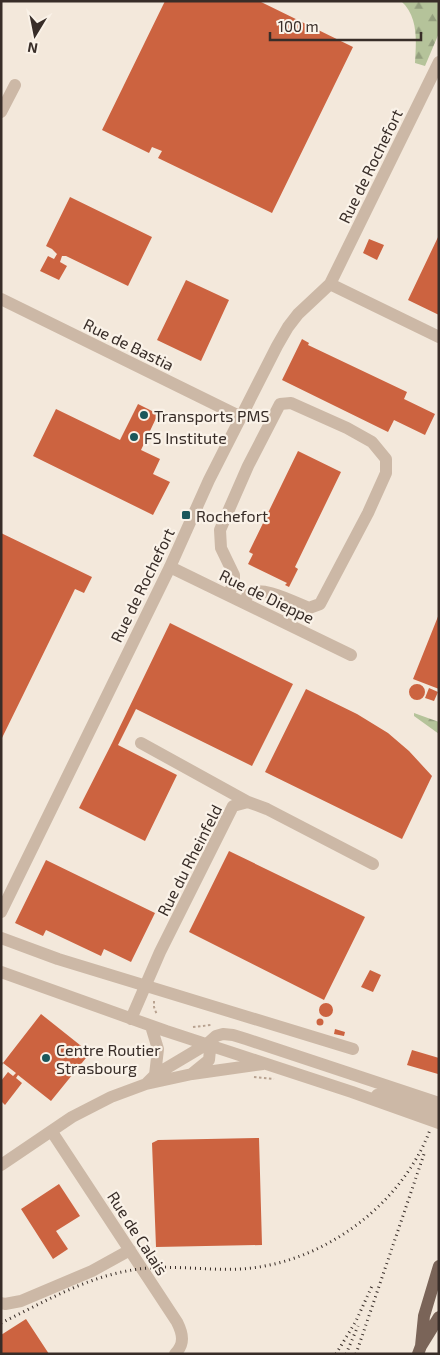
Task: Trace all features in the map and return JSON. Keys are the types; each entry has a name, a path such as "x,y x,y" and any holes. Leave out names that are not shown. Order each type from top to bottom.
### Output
{"main road":[{"path":"420,1350 424,1316 439,1266"},
{"path":"420,1350 439,1317"}],"street":[{"name":"Rue de Rochefort","path":"1,912 170,566 209,480 288,327 298,314 330,284 439,62"},
{"path":"1,112 15,85"},
{"path":"330,284 439,337"},
{"name":"Rue de Bastia","path":"1,299 242,417"},
{"path":"228,595 234,583 234,576 221,548 220,530 248,466 280,404 291,403 372,442 386,459 386,474 368,513 320,604 309,608 272,593 256,591 248,595 244,603"},
{"name":"Rue de Dieppe","path":"170,566 351,655"},
{"path":"141,742 248,802"},
{"name":"Rue du Rheinfeld","path":"132,1019 145,985 234,806 248,802 267,809 373,864"},
{"path":"1,938 58,959 353,1049"},
{"path":"1,972 151,1026 352,1092 439,1123"},
{"path":"150,1079 158,1049 151,1026"},
{"path":"1,1165 93,1105 150,1079 207,1044 216,1036 223,1034 233,1035 439,1103"},
{"path":"192,1074 209,1060 210,1050 207,1044"},
{"path":"150,1079 266,1064"},
{"path":"352,1092 396,1098 439,1112"},
{"name":"Rue de Calais","path":"52,1132 182,1332 182,1343 175,1354"},
{"path":"1,1303 21,1301 92,1270 130,1250"}],"green space":[{"path":"401,1 439,1 439,33 425,66 415,63 416,38 414,22 407,7"},
{"path":"414,713 439,722 439,734 414,716"}],"building":[{"path":"165,1 259,1 353,47 272,213 158,158 162,151 152,147 149,153 102,130"},
{"path":"70,197 152,237 128,286 66,256 62,256 60,262 67,266 59,280 40,271 48,256 54,259 57,254 46,246"},
{"path":"439,235 439,315 408,300"},
{"path":"369,239 384,245 377,260 363,253"},
{"path":"186,280 229,300 201,361 157,340"},
{"path":"302,339 309,343 308,345 407,392 404,399 435,414 425,435 394,420 388,432 282,380"},
{"path":"138,404 158,414 141,450 160,459 153,474 170,482 153,515 33,456 56,409 120,440"},
{"path":"298,451 341,472 295,567 298,569 289,587 285,585 287,583 248,564 253,554 249,552"},
{"path":"1,533 92,577 84,593 75,589 1,740"},
{"path":"439,614 439,689 413,679"},
{"path":"170,623 293,684 252,766 136,709 118,745 177,775 145,841 79,808"},
{"path":"414,684 420,684 425,689 423,698 414,700 409,695 409,689"},
{"path":"429,688 438,692 434,701 425,698"},
{"path":"306,689 357,714 388,733 409,751 432,776 402,839 265,772"},
{"path":"229,851 365,917 324,1000 189,932"},
{"path":"46,860 155,913 131,962 104,949 101,956 46,930 43,936 15,923"},
{"path":"370,970 381,975 373,992 361,987"},
{"path":"326,1003 331,1005 333,1010 331,1015 326,1017 321,1015 319,1010 321,1005"},
{"name":"Centre Routier Strasbourg","path":"41,1014 90,1053 51,1101 18,1075 16,1078 22,1083 5,1105 1,1101 1,1081 8,1072 13,1076 16,1073 3,1063"},
{"path":"320,1018 324,1022 320,1026 316,1022"},
{"path":"335,1029 345,1032 344,1036 334,1034"},
{"path":"412,1050 439,1058 438,1074 407,1065"},
{"path":"259,1138 262,1245 156,1247 152,1143 158,1140"},
{"path":"59,1184 80,1216 56,1231 68,1249 53,1259 21,1209"},
{"path":"26,1319 49,1354 1,1354 1,1335"}],"railway":[{"path":"1,1323 79,1286 127,1271 170,1267 241,1269 271,1265 301,1256 329,1243 355,1226 379,1206 400,1183 417,1158 430,1130"},
{"path":"356,1354 424,1154"},
{"path":"336,1354 356,1321 372,1286"},
{"path":"346,1354 358,1326"}],"place":[{"name":"Transports PMS","path":"144,415"},
{"name":"FS Institute","path":"134,437"},
{"name":"Rochefort","path":"186,515"},
{"name":"Centre Routier Strasbourg","path":"46,1058"}]}
